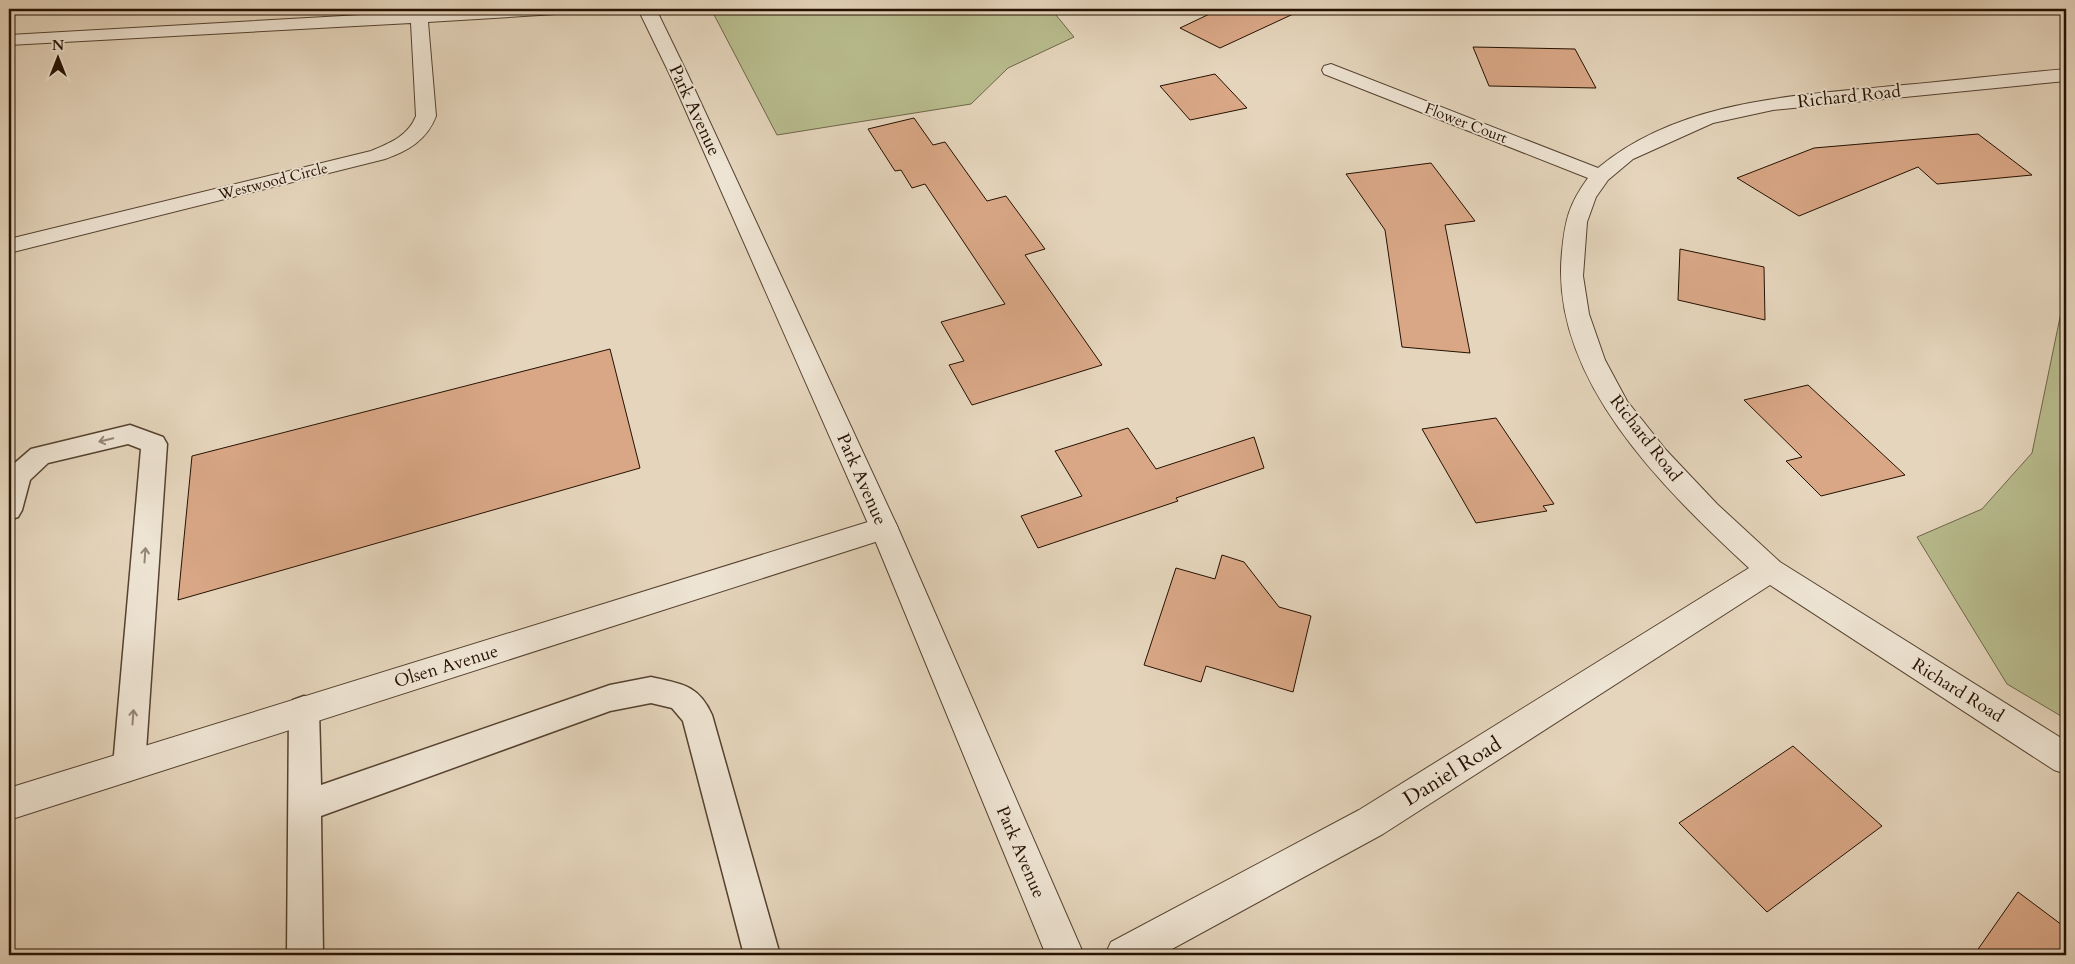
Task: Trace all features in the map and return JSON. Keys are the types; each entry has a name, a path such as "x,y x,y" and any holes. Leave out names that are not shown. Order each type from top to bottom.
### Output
{"street":[{"path":"9,40 556,9"},
{"name":"Park Avenue","path":"647,9 679,74 884,528 1065,955"},
{"name":"Westwood Circle","path":"9,246 378,155 396,148 418,132 424,125 426,116 419,17"},
{"name":"Flower Court","path":"1331,70 1601,176"},
{"name":"Richard Road","path":"2066,75 1773,104 1707,118 1626,155 1601,176 1586,196 1576,222 1570,276 1576,314 1593,360 1617,406 1656,457 1706,512 1770,570 2066,759"},
{"name":"Olsen Avenue","path":"9,804 884,528"},
{"name":"Daniel Road","path":"1124,955 1371,822 1770,570"}],"lane":[{"path":"9,510 18,474 18,466 40,456 130,434 154,444 129,766"},
{"path":"304,806 610,698 651,690 681,697 697,715 762,955"},
{"path":"304,710 305,955"}],"green space":[{"path":"711,9 1051,9 1074,37 1008,68 971,104 777,135"},
{"path":"2066,296 2066,719 2007,684 1917,537 1982,509 2032,453 2064,298"}],"building":[{"path":"1220,9 1304,9 1220,48 1180,28"},
{"path":"1473,47 1575,49 1596,88 1489,86"},
{"path":"1215,74 1247,108 1190,120 1160,86"},
{"path":"914,118 933,145 945,142 987,201 1006,196 1045,249 1025,255 1102,365 972,405 949,365 964,361 941,322 1005,304 925,184 912,188 901,170 895,171 868,129"},
{"path":"1978,134 2032,175 1937,184 1918,167 1799,216 1737,178 1814,148"},
{"path":"1431,163 1475,221 1445,225 1470,353 1402,347 1385,230 1346,174"},
{"path":"1680,249 1764,267 1765,320 1678,300"},
{"path":"610,349 640,468 178,600 192,456"},
{"path":"1808,385 1905,475 1821,496 1786,461 1802,457 1744,400"},
{"path":"1496,418 1554,504 1543,506 1547,511 1476,523 1422,429"},
{"path":"1128,428 1156,469 1254,437 1264,468 1176,498 1178,501 1038,548 1021,516 1082,496 1055,451"},
{"path":"1222,555 1244,562 1279,607 1311,616 1293,692 1206,666 1201,682 1144,665 1176,568 1215,579"},
{"path":"1793,746 1882,826 1767,912 1679,823"},
{"path":"2018,892 2066,928 2066,955 1974,955"}]}
